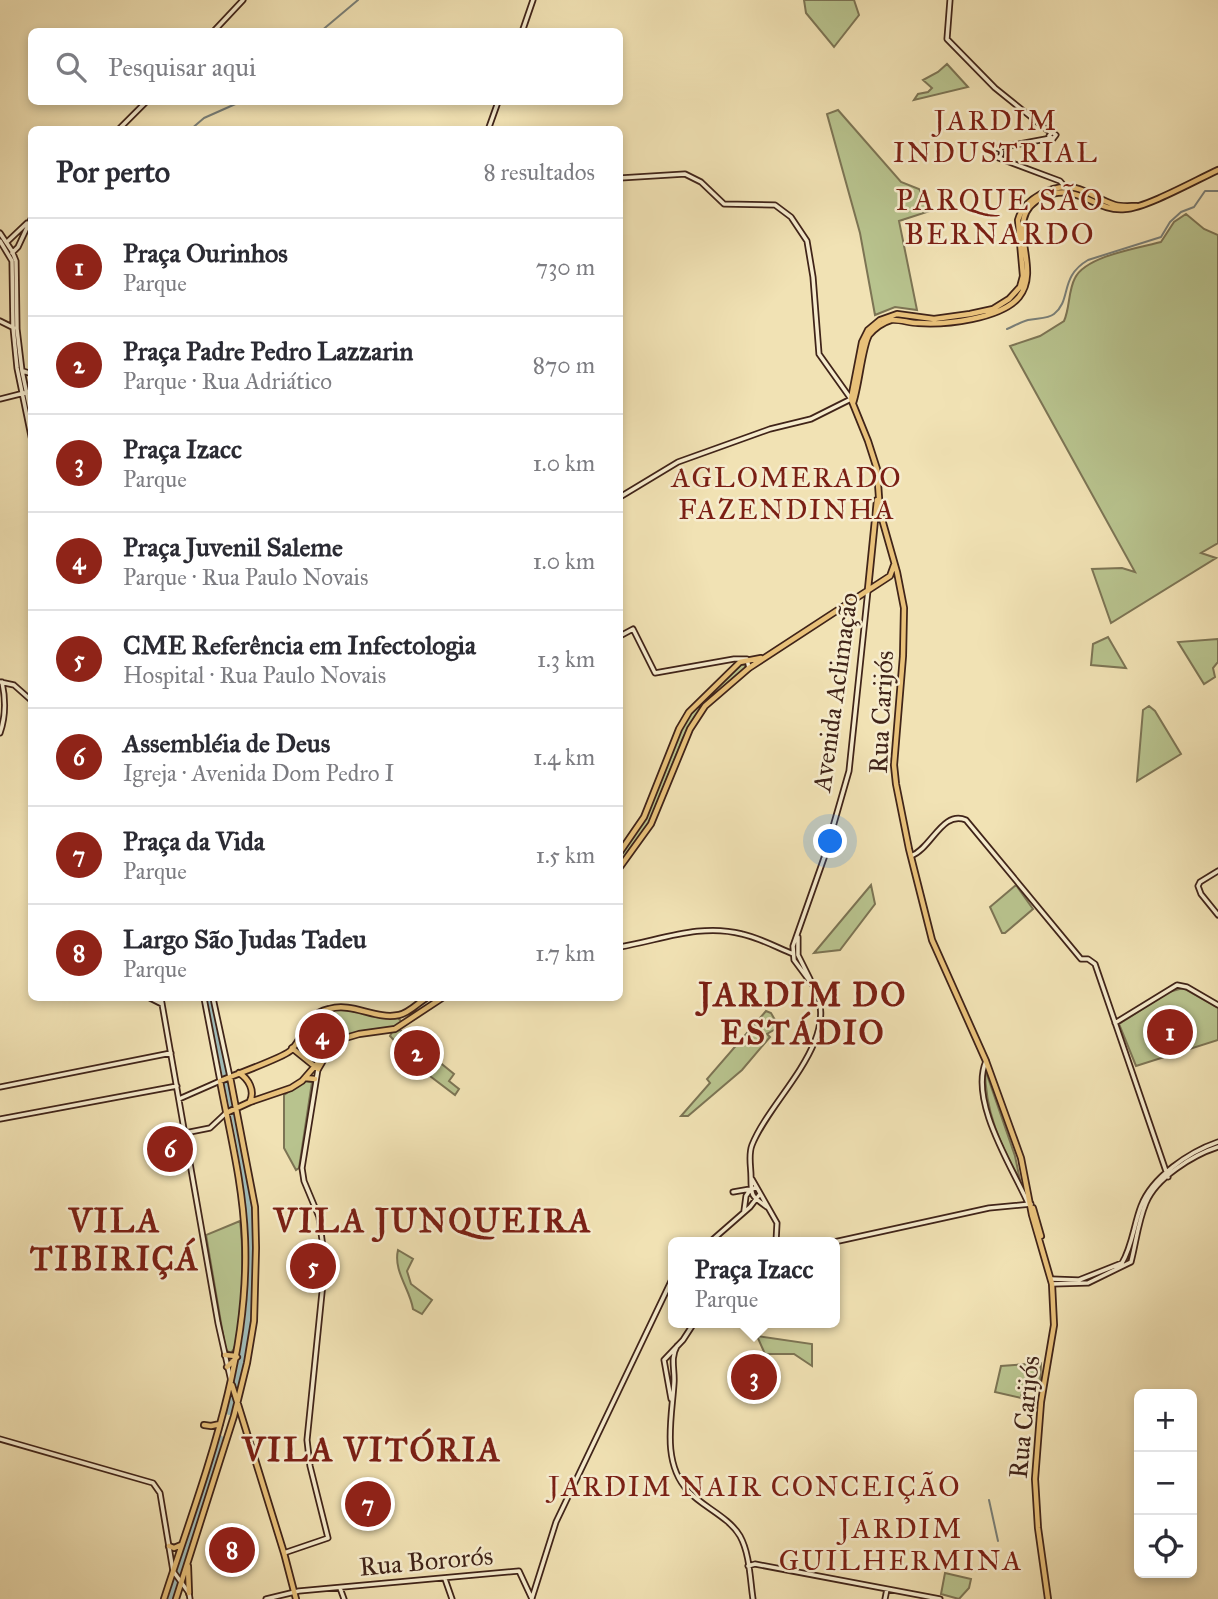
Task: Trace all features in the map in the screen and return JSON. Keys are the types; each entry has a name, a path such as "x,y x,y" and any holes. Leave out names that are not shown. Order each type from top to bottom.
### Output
{"main road":[{"path":"852,401 861,375 866,343 880,326 894,320 924,324 987,315 1006,308 1015,301 1024,290 1028,275 1021,226 1025,212 1031,205 1044,197 1076,188 1113,204 1137,206 1217,170"},
{"name":"Rua Carijós","path":"852,401 878,474 878,494 884,529 900,583 904,608 894,765 911,856 932,940 986,1061 1021,1158 1030,1204 1041,1231 1051,1282 1054,1325 1042,1398 1035,1479 1038,1528 1048,1599"},
{"name":"Avenida Aclimação","path":"868,590 878,494"},
{"path":"873,531 884,529"},
{"path":"623,848 644,817 679,730 689,712 740,662 755,664 890,576 894,563"},
{"path":"890,576 900,583"},
{"path":"623,863 651,824 696,717 748,663 765,657"},
{"path":"225,1079 288,1052 313,1016 337,1007 399,1015 421,1001"},
{"path":"231,1112 250,1102 285,1091 316,1068 327,1052 347,1037 364,1032 383,1032 405,1024 438,1001"},
{"path":"399,1015 405,1024"},
{"path":"292,1048 316,1068"},
{"path":"238,1073 247,1080 252,1091 250,1102"},
{"path":"304,1078 315,1079"},
{"path":"176,1599 181,1545 232,1387 245,1300 245,1236 225,1079"},
{"path":"164,1599 187,1561 232,1422 254,1321 255,1207 225,1079"},
{"path":"225,1355 237,1356"},
{"path":"227,1367 237,1356"},
{"path":"232,1387 296,1599"},
{"path":"232,1422 244,1422"},
{"path":"204,1425 221,1423"},
{"path":"169,1546 176,1548 181,1545"},
{"path":"170,1555 181,1545"},
{"path":"187,1561 189,1596"}],"street":[{"path":"217,28 243,0"},
{"path":"523,28 533,0"},
{"path":"950,0 947,39 995,88 1055,136 998,148 993,152 1009,162 1060,181 1066,189"},
{"path":"122,126 143,105"},
{"path":"489,126 497,105"},
{"path":"999,155 1012,145"},
{"path":"998,148 999,155"},
{"path":"623,177 685,174 701,181 724,204 775,205 791,217 807,241 813,277 819,354 852,401 811,419 769,429 678,462 623,495"},
{"path":"6,245 28,222"},
{"path":"11,253 28,225"},
{"path":"0,233 11,253 15,328 20,371 27,392 0,399"},
{"path":"17,233 21,240"},
{"path":"0,241 6,245"},
{"path":"0,321 15,328"},
{"path":"20,371 28,373"},
{"name":"Avenida Aclimação","path":"796,955 799,932 849,771 868,590"},
{"path":"623,634 633,629 654,673 728,660 748,663"},
{"path":"728,660 740,662"},
{"path":"0,733 6,707 1,682 14,685 28,697"},
{"path":"911,856 921,852 948,821 958,818 966,820 1081,959 1088,959 1095,964 1167,1175"},
{"path":"1218,871 1199,884 1199,891 1218,915"},
{"path":"623,946 712,929 745,934 796,955 798,966 814,987 822,1011 820,1028 815,1042 753,1143 750,1155 750,1190 746,1196 744,1213"},
{"path":"1115,1023 1177,985 1187,987 1218,1005"},
{"path":"156,1001 162,1004"},
{"path":"162,1001 232,1387"},
{"path":"205,1001 225,1079"},
{"path":"214,1001 225,1079"},
{"path":"0,1087 171,1053"},
{"name":"Rua Carijós","path":"986,1061 982,1073 991,1126 1001,1152 1030,1204"},
{"path":"284,1552 328,1538 310,1466 307,1434 325,1263 319,1217 302,1172 316,1068"},
{"path":"179,1099 225,1079"},
{"path":"0,1119 177,1086"},
{"path":"185,1133 209,1128 231,1112"},
{"path":"1051,1282 1088,1283 1131,1262 1145,1204 1150,1194 1167,1175 1201,1149 1218,1145"},
{"path":"751,1177 776,1223 776,1237"},
{"path":"733,1192 757,1188"},
{"path":"750,1190 755,1199 767,1207"},
{"path":"716,1237 744,1213 760,1194"},
{"path":"840,1241 989,1208 1030,1204"},
{"path":"532,1598 556,1522 668,1288"},
{"path":"671,1401 664,1360 690,1328"},
{"path":"677,1346 672,1356 674,1380 670,1445 681,1481 692,1494 737,1532 744,1545 753,1599"},
{"path":"0,1439 153,1483 160,1493 170,1555 177,1577 189,1596"},
{"path":"748,1566 755,1564 940,1599"},
{"name":"Rua Bororós","path":"266,1599 294,1592 519,1572 532,1598"},
{"path":"445,1579 452,1599"},
{"path":"340,1588 344,1599"},
{"path":"885,1599 887,1589"}],"green space":[{"path":"804,0 854,0 859,15 834,47 806,13"},
{"path":"947,64 968,87 914,100 918,94 928,92 932,88 923,80"},
{"path":"838,110 901,182 919,189 933,210 899,221 917,310 895,307 875,315 860,233 827,114"},
{"path":"1186,214 1204,229 1218,235 1218,543 1201,553 1216,558 1111,623 1092,569 1122,568 1135,572 1010,346 1040,336 1064,321 1073,283 1081,270 1114,254 1161,242 1174,222"},
{"path":"1108,637 1126,668 1091,665 1093,644"},
{"path":"1218,639 1218,662 1213,668 1215,677 1204,684 1178,642"},
{"path":"742,664 745,665 745,669 695,716 683,738 649,823 623,860 623,850 642,824 683,725 701,700"},
{"path":"1149,706 1155,711 1181,754 1137,781 1143,710"},
{"path":"871,885 875,904 840,950 814,953"},
{"path":"1016,885 1033,909 1002,933 990,907"},
{"path":"1183,988 1218,1008 1218,1040 1136,1066 1119,1024 1169,992"},
{"path":"338,1009 398,1018 402,1022 383,1029 361,1031 346,1036 315,1063 295,1047 316,1018"},
{"path":"766,1011 771,1013 779,1027 767,1034 770,1037 742,1070 688,1116 681,1116 710,1083 707,1079"},
{"path":"400,1030 454,1074 449,1081 459,1089 455,1095 422,1070 390,1036 392,1032"},
{"path":"985,1069 1015,1156 1020,1180 995,1127 988,1099"},
{"path":"304,1081 312,1082 299,1168 296,1170 284,1148 284,1095"},
{"path":"240,1221 241,1311 236,1344 231,1353 225,1346 206,1235"},
{"path":"398,1250 413,1259 407,1271 411,1284 432,1300 422,1314 413,1309 400,1273"},
{"path":"757,1336 812,1344 812,1366 794,1354 765,1354"},
{"path":"768,1361 773,1382 759,1396 748,1389 738,1387 736,1366"},
{"path":"1041,1363 1040,1388 1023,1389 1021,1398 995,1392 1001,1366"},
{"path":"945,1573 971,1579 969,1588 959,1599 941,1594"}],"waterway":[{"path":"325,28 358,0"},
{"path":"195,126 204,118 233,105"},
{"path":"1007,329 1028,320 1054,314 1063,302 1073,274 1088,260 1161,237 1170,222 1181,212 1194,207 1205,191 1218,191"},
{"path":"210,1001 240,1145 251,1233 248,1324 229,1412"},
{"path":"171,1599 220,1438"},
{"path":"989,1500 998,1541"}],"place":[{"name":"Praça Ourinhos","path":"1170,1032"},
{"name":"Praça Juvenil Saleme","path":"322,1036"},
{"name":"Praça Padre Pedro Lazzarin","path":"417,1053"},
{"name":"Assembléia de Deus","path":"170,1149"},
{"name":"CME Referência em Infectologia","path":"313,1266"},
{"name":"Praça Izacc","path":"754,1377"},
{"name":"Praça da Vida","path":"368,1504"},
{"name":"Largo São Judas Tadeu","path":"232,1550"}],"district":[{"name":"JARDIM INDUSTRIAL","path":"996,136"},
{"name":"PARQUE SÃO BERNARDO","path":"1000,217"},
{"name":"AGLOMERADO FAZENDINHA","path":"787,493"},
{"name":"JARDIM DO ESTÁDIO","path":"803,1013"},
{"name":"VILA JUNQUEIRA","path":"433,1220"},
{"name":"VILA TIBIRIÇÁ","path":"115,1239"},
{"name":"VILA VITÓRIA","path":"372,1449"},
{"name":"JARDIM NAIR CONCEIÇÃO","path":"755,1486"},
{"name":"JARDIM GUILHERMINA","path":"901,1544"}]}
